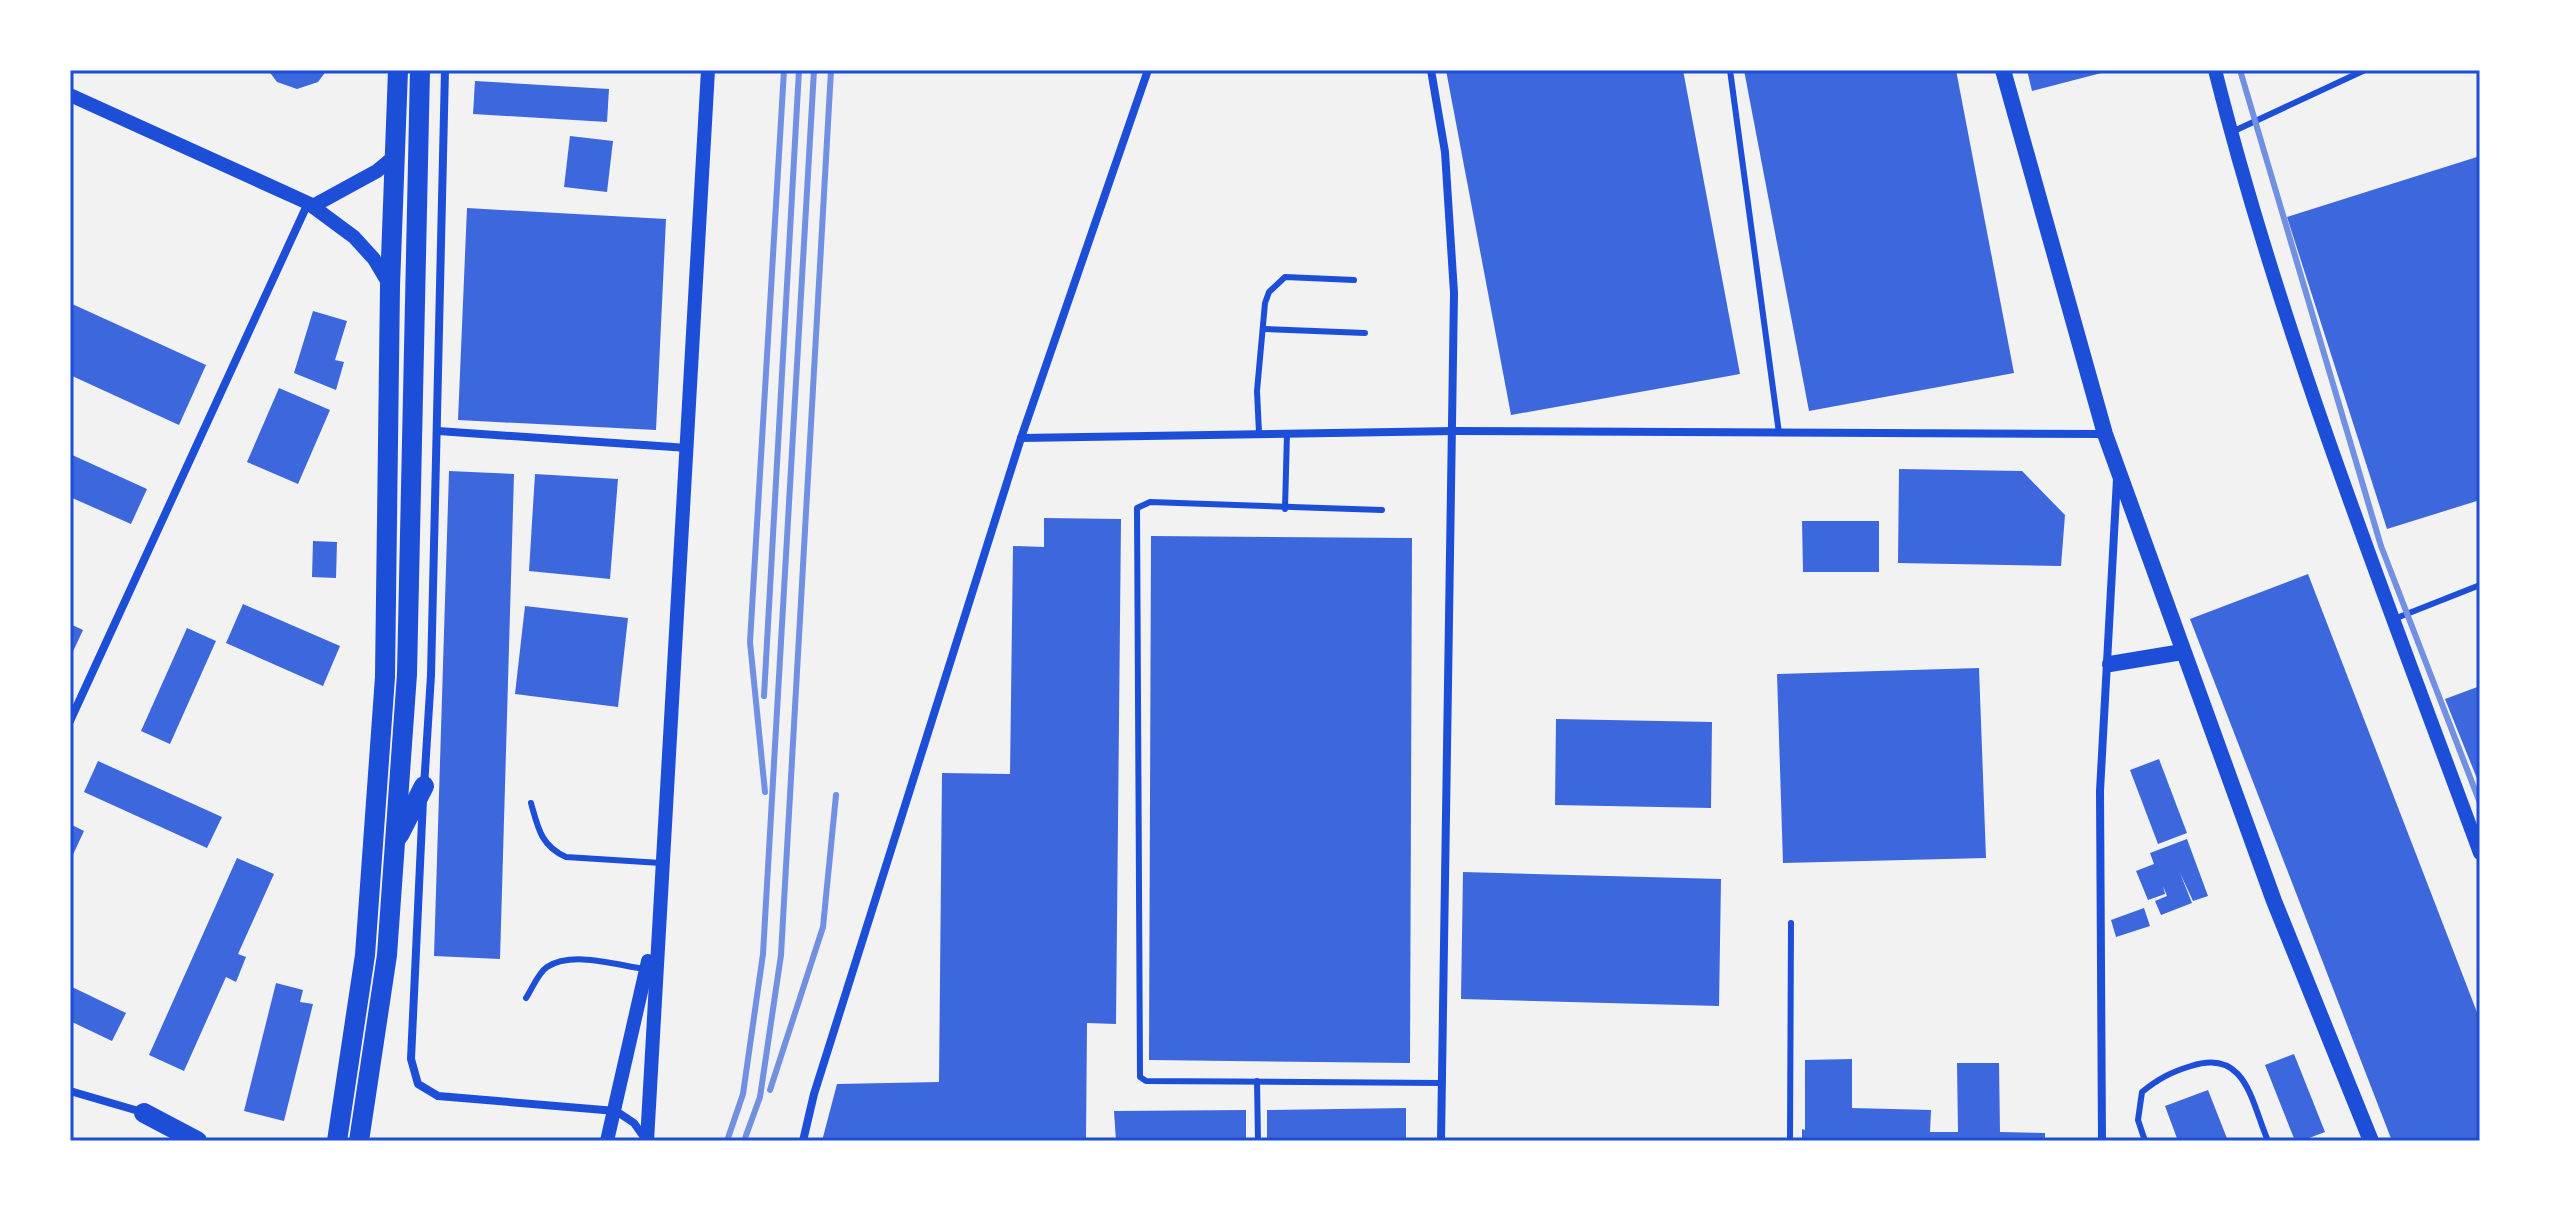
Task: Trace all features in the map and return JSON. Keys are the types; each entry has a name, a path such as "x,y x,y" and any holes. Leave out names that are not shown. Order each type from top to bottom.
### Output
{"main road":[{"path":"337,1141 365,955 385,677 390,286 398,70"},
{"path":"359,1141 387,955 407,674 420,70"},
{"path":"2003,70 2105,434 2274,901 2371,1141"},
{"path":"2110,664 2182,652"},
{"path":"395,842 424,786"},
{"path":"144,1113 197,1141"}],"street":[{"path":"445,70 438,431 411,1059 418,1084 438,1096 616,1111 634,1123 646,1141"},
{"path":"646,1141 708,70"},
{"path":"803,1141 819,1079 1021,438 1148,70"},
{"path":"1431,70 1445,152 1454,293 1441,1141"},
{"path":"2215,70 2299,352 2480,853"},
{"path":"70,95 311,204 354,237 374,259 390,286"},
{"path":"70,721 311,204 377,171 395,156"},
{"path":"438,431 688,448"},
{"path":"1021,438 1454,431 2105,434"},
{"path":"2102,1141 2100,791 2110,664 2118,470"},
{"path":"607,1141 658,917"},
{"path":"70,1091 144,1113"}],"lane":[{"path":"1730,70 1779,433"},
{"path":"2231,132 2365,70"},
{"path":"1259,433 1257,391 1269,292 1285,277 1354,280"},
{"path":"1264,329 1365,333"},
{"path":"1285,509 1287,432"},
{"path":"1382,510 1150,502 1137,508 1140,1077 1146,1081 1441,1083"},
{"path":"2394,619 2480,585"},
{"path":"531,803 542,840 555,852 566,857 661,863"},
{"path":"1790,1141 1791,923"},
{"path":"526,998 545,969 554,964 576,960 646,969"},
{"path":"2145,1141 2138,1120 2142,1092 2162,1075 2210,1060 2230,1064 2241,1076 2268,1141"},
{"path":"1257,1081 1258,1141"}],"building":[{"path":"268,70 327,70 318,82 297,89 277,82"},
{"path":"1446,70 1683,70 1740,374 1511,415"},
{"path":"1744,70 1956,70 2014,373 1809,411"},
{"path":"2027,70 2109,70 2109,71 2032,91"},
{"path":"475,81 609,89 607,122 473,114"},
{"path":"570,136 613,141 607,192 564,187"},
{"path":"2480,156 2480,500 2387,529 2287,217"},
{"path":"467,208 666,219 656,430 458,420"},
{"path":"70,303 206,365 179,425 70,375"},
{"path":"313,311 347,321 335,360 344,362 336,390 294,373"},
{"path":"279,388 330,410 298,484 247,462"},
{"path":"70,454 147,489 131,524 70,497"},
{"path":"1899,469 2022,471 2065,515 2061,566 1898,563"},
{"path":"449,471 514,474 500,959 434,956"},
{"path":"535,474 618,479 610,579 529,571"},
{"path":"1044,518 1121,519 1116,1024 1087,1023 1086,1141 822,1141 837,1084 939,1082 942,773 1010,774 1013,546 1044,547"},
{"path":"1802,521 1879,521 1879,572 1803,572"},
{"path":"1151,536 1412,538 1410,1063 1149,1060"},
{"path":"313,541 337,542 336,578 312,577"},
{"path":"2308,574 2480,1020 2480,1141 2392,1141 2190,619"},
{"path":"243,604 340,646 323,686 226,643"},
{"path":"525,606 628,618 618,707 515,694"},
{"path":"70,624 83,630 70,658"},
{"path":"187,628 216,641 170,744 141,731"},
{"path":"1979,668 1986,858 1783,863 1777,674"},
{"path":"2480,686 2480,786 2445,699"},
{"path":"1556,719 1712,722 1711,808 1555,805"},
{"path":"2159,759 2187,833 2158,844 2130,770"},
{"path":"98,761 222,817 207,848 84,792"},
{"path":"70,824 84,831 70,861"},
{"path":"2187,839 2208,896 2193,901 2180,873 2192,903 2161,915 2155,901 2167,896 2163,886 2165,894 2148,900 2136,871 2154,864 2150,853"},
{"path":"237,858 274,874 238,954 246,957 236,982 226,977 184,1071 149,1055"},
{"path":"1463,872 1721,879 1719,1006 1461,999"},
{"path":"2144,908 2150,926 2116,937 2111,920"},
{"path":"276,983 303,990 300,1002 313,1004 284,1121 244,1111"},
{"path":"70,986 126,1013 112,1041 70,1021"},
{"path":"2294,1054 2325,1132 2301,1141 2295,1141 2265,1065"},
{"path":"1852,1059 1852,1108 1931,1110 1930,1132 1958,1132 1957,1063 1999,1063 2000,1132 2045,1133 2045,1141 1802,1141 1802,1129 1805,1130 1805,1060"},
{"path":"2208,1090 2228,1141 2178,1141 2165,1106"},
{"path":"1406,1108 1406,1141 1267,1141 1267,1110"},
{"path":"1246,1110 1246,1141 1116,1141 1114,1111"}],"railway":[{"path":"765,792 750,642 784,70"},
{"path":"764,696 799,70"},
{"path":"727,1141 743,1094 763,954 814,70"},
{"path":"744,1141 760,1097 781,955 831,70"},
{"path":"2240,70 2381,546 2480,803"},
{"path":"770,1090 823,927 836,795"}]}
